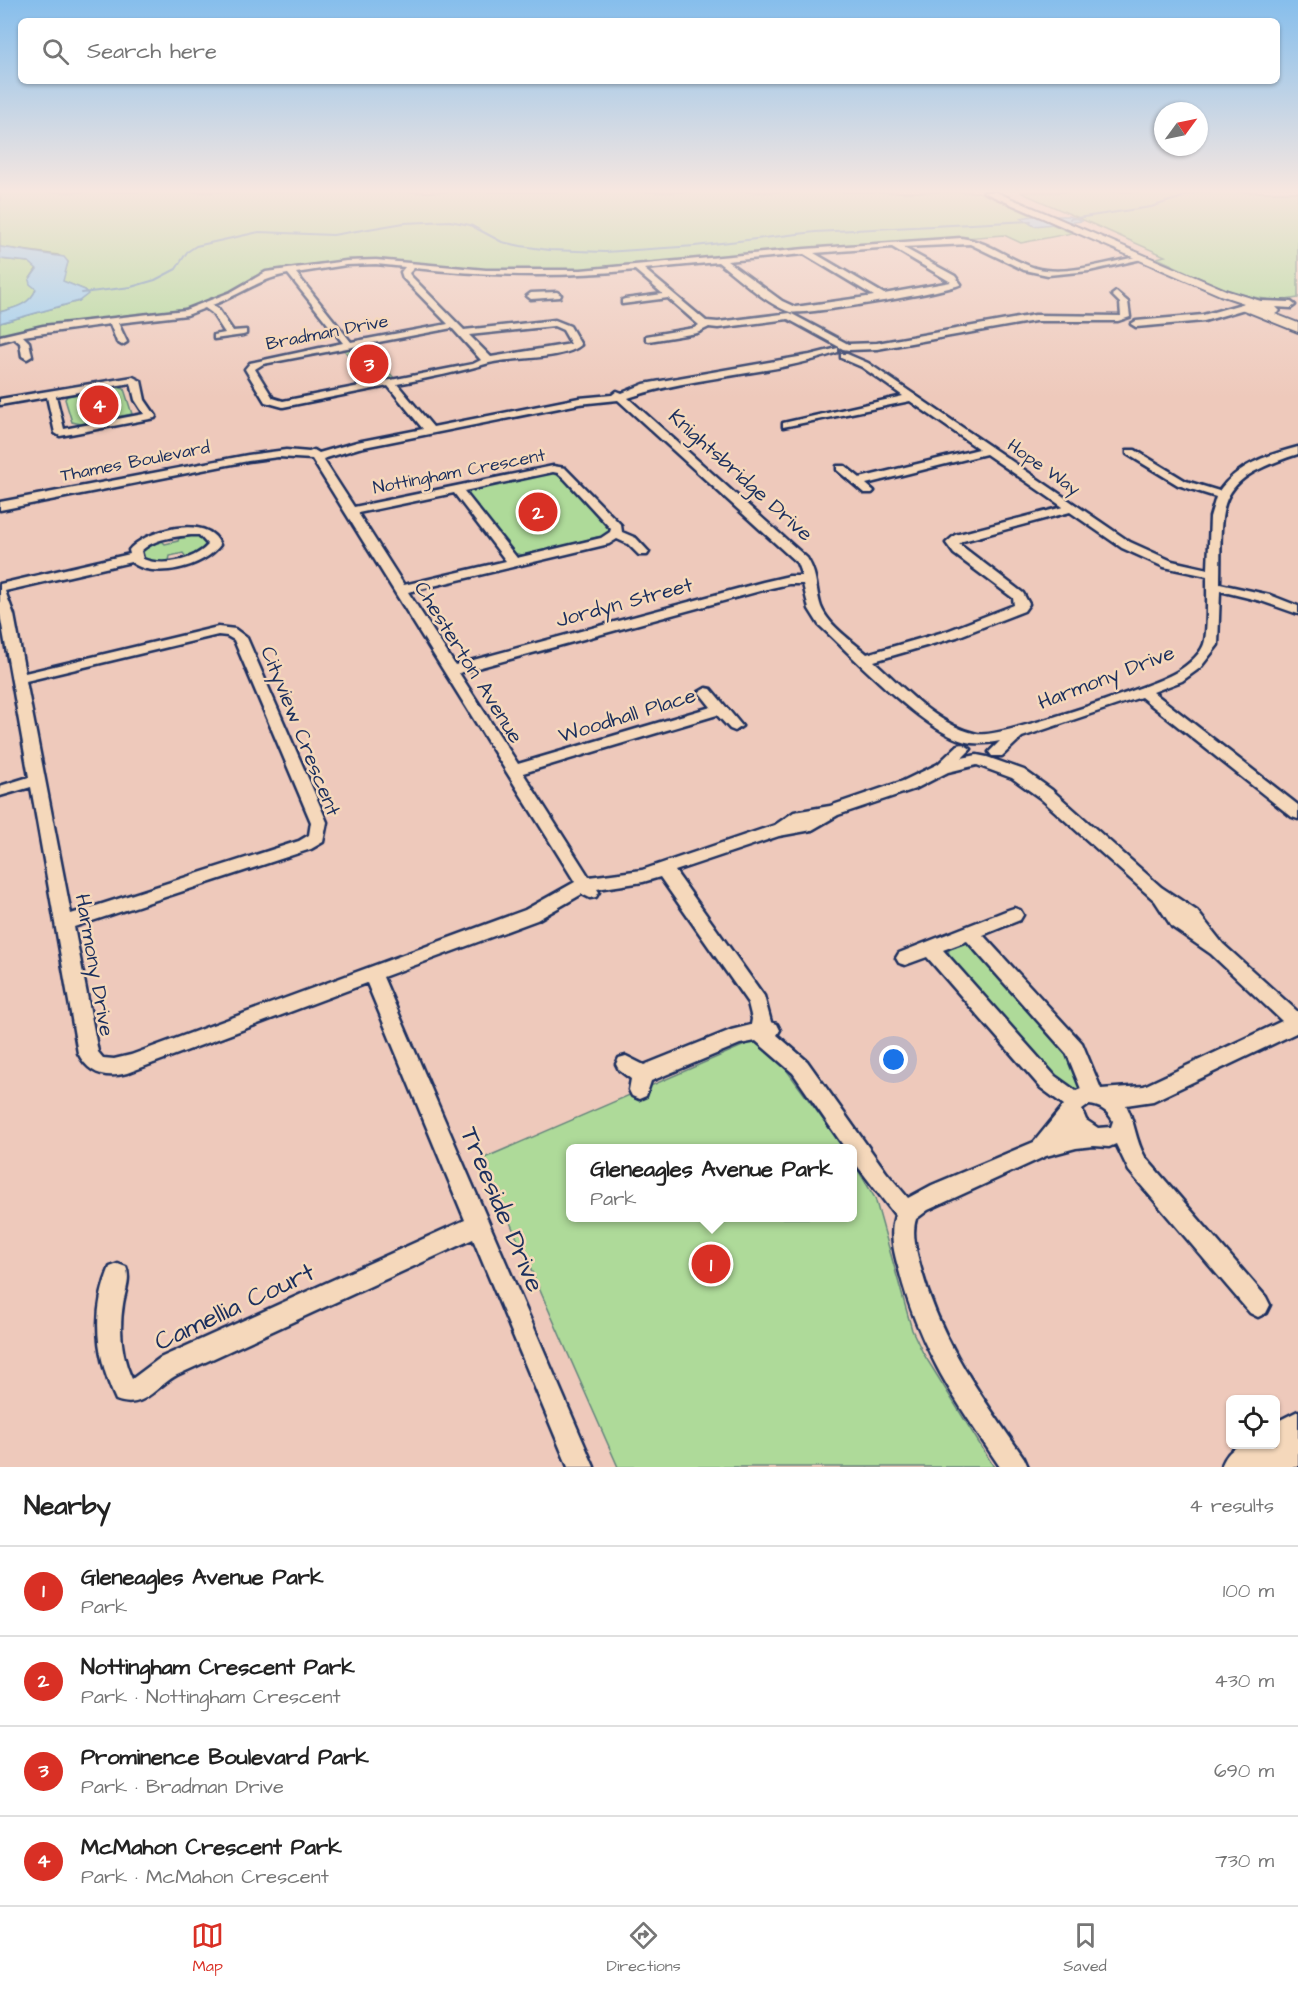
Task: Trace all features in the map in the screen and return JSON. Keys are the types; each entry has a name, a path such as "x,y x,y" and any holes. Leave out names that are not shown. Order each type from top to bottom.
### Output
{"main road":[{"path":"1240,1467 1289,1454"}],"street":[{"path":"0,339 43,329 174,315 207,306 265,275 360,262 478,272 580,273 715,260"},
{"name":"Hope Way","path":"721,260 827,339 1139,552 1298,610"},
{"path":"821,260 884,298"},
{"path":"637,268 672,295 699,320 707,324 718,325 957,284 952,278 921,260"},
{"path":"1012,260 1045,273 1118,260"},
{"path":"1147,260 1298,325"},
{"path":"412,266 405,274 486,357 486,362"},
{"path":"294,270 354,344"},
{"path":"537,273 546,295"},
{"path":"531,296 557,295"},
{"path":"625,302 672,295"},
{"path":"1116,295 1124,302 1126,320"},
{"path":"1254,307 1294,304"},
{"path":"1274,310 1294,304"},
{"path":"207,306 215,311 230,334"},
{"path":"1254,307 1274,310 1298,325"},
{"name":"Thames Boulevard","path":"0,506 248,458 276,454 314,454 619,395 654,386 1026,320 1089,317 1158,322 1189,320 1254,307"},
{"name":"Thames Boulevard","path":"1224,314 1254,307"},
{"path":"113,321 122,342"},
{"name":"Bradman Drive","path":"559,324 567,328 576,343 568,349 486,362 476,366 277,404 269,400 250,369 260,362 354,344 458,329 559,324"},
{"path":"649,338 697,330 707,324"},
{"path":"217,337 243,332"},
{"path":"16,335 24,342 27,356"},
{"path":"0,402 133,380 136,381 135,386 145,411 151,416 146,419 60,433 51,394"},
{"path":"386,384 430,430"},
{"path":"386,384 418,433"},
{"name":"Knightsbridge Drive","path":"619,395 803,561 811,580 813,602 819,616 906,699 970,743"},
{"path":"776,416 791,429 912,397"},
{"path":"858,482 988,450"},
{"name":"Harmony Drive","path":"943,768 970,743 1017,734 1143,691 1177,678 1203,657 1211,645 1216,510 1222,495 1231,482 1246,470 1298,450"},
{"path":"1131,452 1182,483 1222,495"},
{"name":"Chesterton Avenue","path":"314,454 448,671 587,888"},
{"path":"841,468 868,491"},
{"name":"Nottingham Crescent","path":"349,511 541,470 557,469 569,477 614,525 616,534 632,541 643,552"},
{"path":"456,488 514,563"},
{"path":"865,659 952,634 1019,608 1022,604 1018,596 958,551 952,543 959,538 1072,508"},
{"path":"182,532 202,532 210,536 213,542 211,550 203,556 170,564 144,565 135,557 138,547 147,541 182,532"},
{"path":"399,590 605,541 616,534"},
{"path":"0,588 135,557"},
{"name":"Jordyn Street","path":"448,671 768,585 789,580 811,580"},
{"name":"Harmony Drive","path":"0,593 7,615 88,1053 95,1064 102,1067 116,1067 134,1062 531,915 568,906 587,888 617,889 643,876 777,830 806,826 832,812 909,785 943,768 988,756 1017,734"},
{"name":"Cityview Crescent","path":"18,679 218,631 234,634 240,638 319,822 317,838 305,845 64,923"},
{"path":"1143,691 1298,813"},
{"name":"Woodhall Place","path":"706,692 735,726"},
{"name":"Woodhall Place","path":"512,771 720,709"},
{"path":"988,756 993,744 970,743 968,756 988,756 1054,800 1155,892 1178,922 1217,949 1297,1023 1146,1095 1086,1102 1041,1147"},
{"path":"0,791 38,780"},
{"path":"664,869 757,1001 762,1019 760,1032"},
{"path":"905,958 1014,915"},
{"path":"970,932 1075,1049 1086,1102 1078,1127 1137,1164"},
{"path":"930,948 1047,1082 1086,1102 1116,1107 1123,1124 1127,1146 1137,1164 1258,1305"},
{"name":"Treeside Drive","path":"372,974 581,1467"},
{"path":"760,1032 800,1067 854,1144"},
{"path":"635,1076 738,1036 760,1032"},
{"path":"1015,1467 939,1352 923,1312 907,1258 903,1222 907,1213 931,1197 1041,1147 1066,1139 1114,1137 1146,1095"},
{"path":"857,1149 878,1179 907,1213"},
{"name":"Camellia Court","path":"118,1275 110,1299 108,1328 117,1376 125,1391 131,1392 139,1389 156,1373 479,1225"}],"green space":[{"path":"0,260 29,262 37,268 29,280 36,289 34,294 17,307 0,312"},
{"path":"66,260 698,260 581,272 481,271 384,261 281,269 261,275 231,293 188,310 0,337 0,323 79,301 85,290 62,281 68,262"},
{"path":"1162,260 1298,260 1298,298 1261,299 1208,282"},
{"path":"367,345 394,378 370,382 344,350"},
{"path":"116,387 124,389 132,414 81,424 72,422 65,399 67,396"},
{"path":"542,471 557,472 563,477 612,532 603,538 597,537 528,556 513,553 466,492"},
{"path":"180,536 202,536 207,544 205,549 186,557 183,553 170,556 169,561 152,562 143,558 142,551 148,544 161,540 165,544 178,541"},
{"path":"960,943 970,943 1067,1048 1082,1089 1070,1096 948,956 949,949"},
{"path":"754,1041 774,1053 841,1144 566,1144 566,1222 857,1222 857,1168 875,1198 912,1330 923,1353 994,1467 618,1467 482,1159"}],"water":[{"path":"14,260 67,260 63,281 85,290 88,294 79,301 0,323 0,312 22,305 34,294 36,289 29,280 37,269 29,262"}],"waterway":[{"path":"82,293 131,287 155,280 176,269 182,260"}],"place":[{"name":"Prominence Boulevard Park","path":"369,364"},
{"name":"McMahon Crescent Park","path":"99,405"},
{"name":"Nottingham Crescent Park","path":"538,512"},
{"name":"Gleneagles Avenue Park","path":"711,1264"}]}
